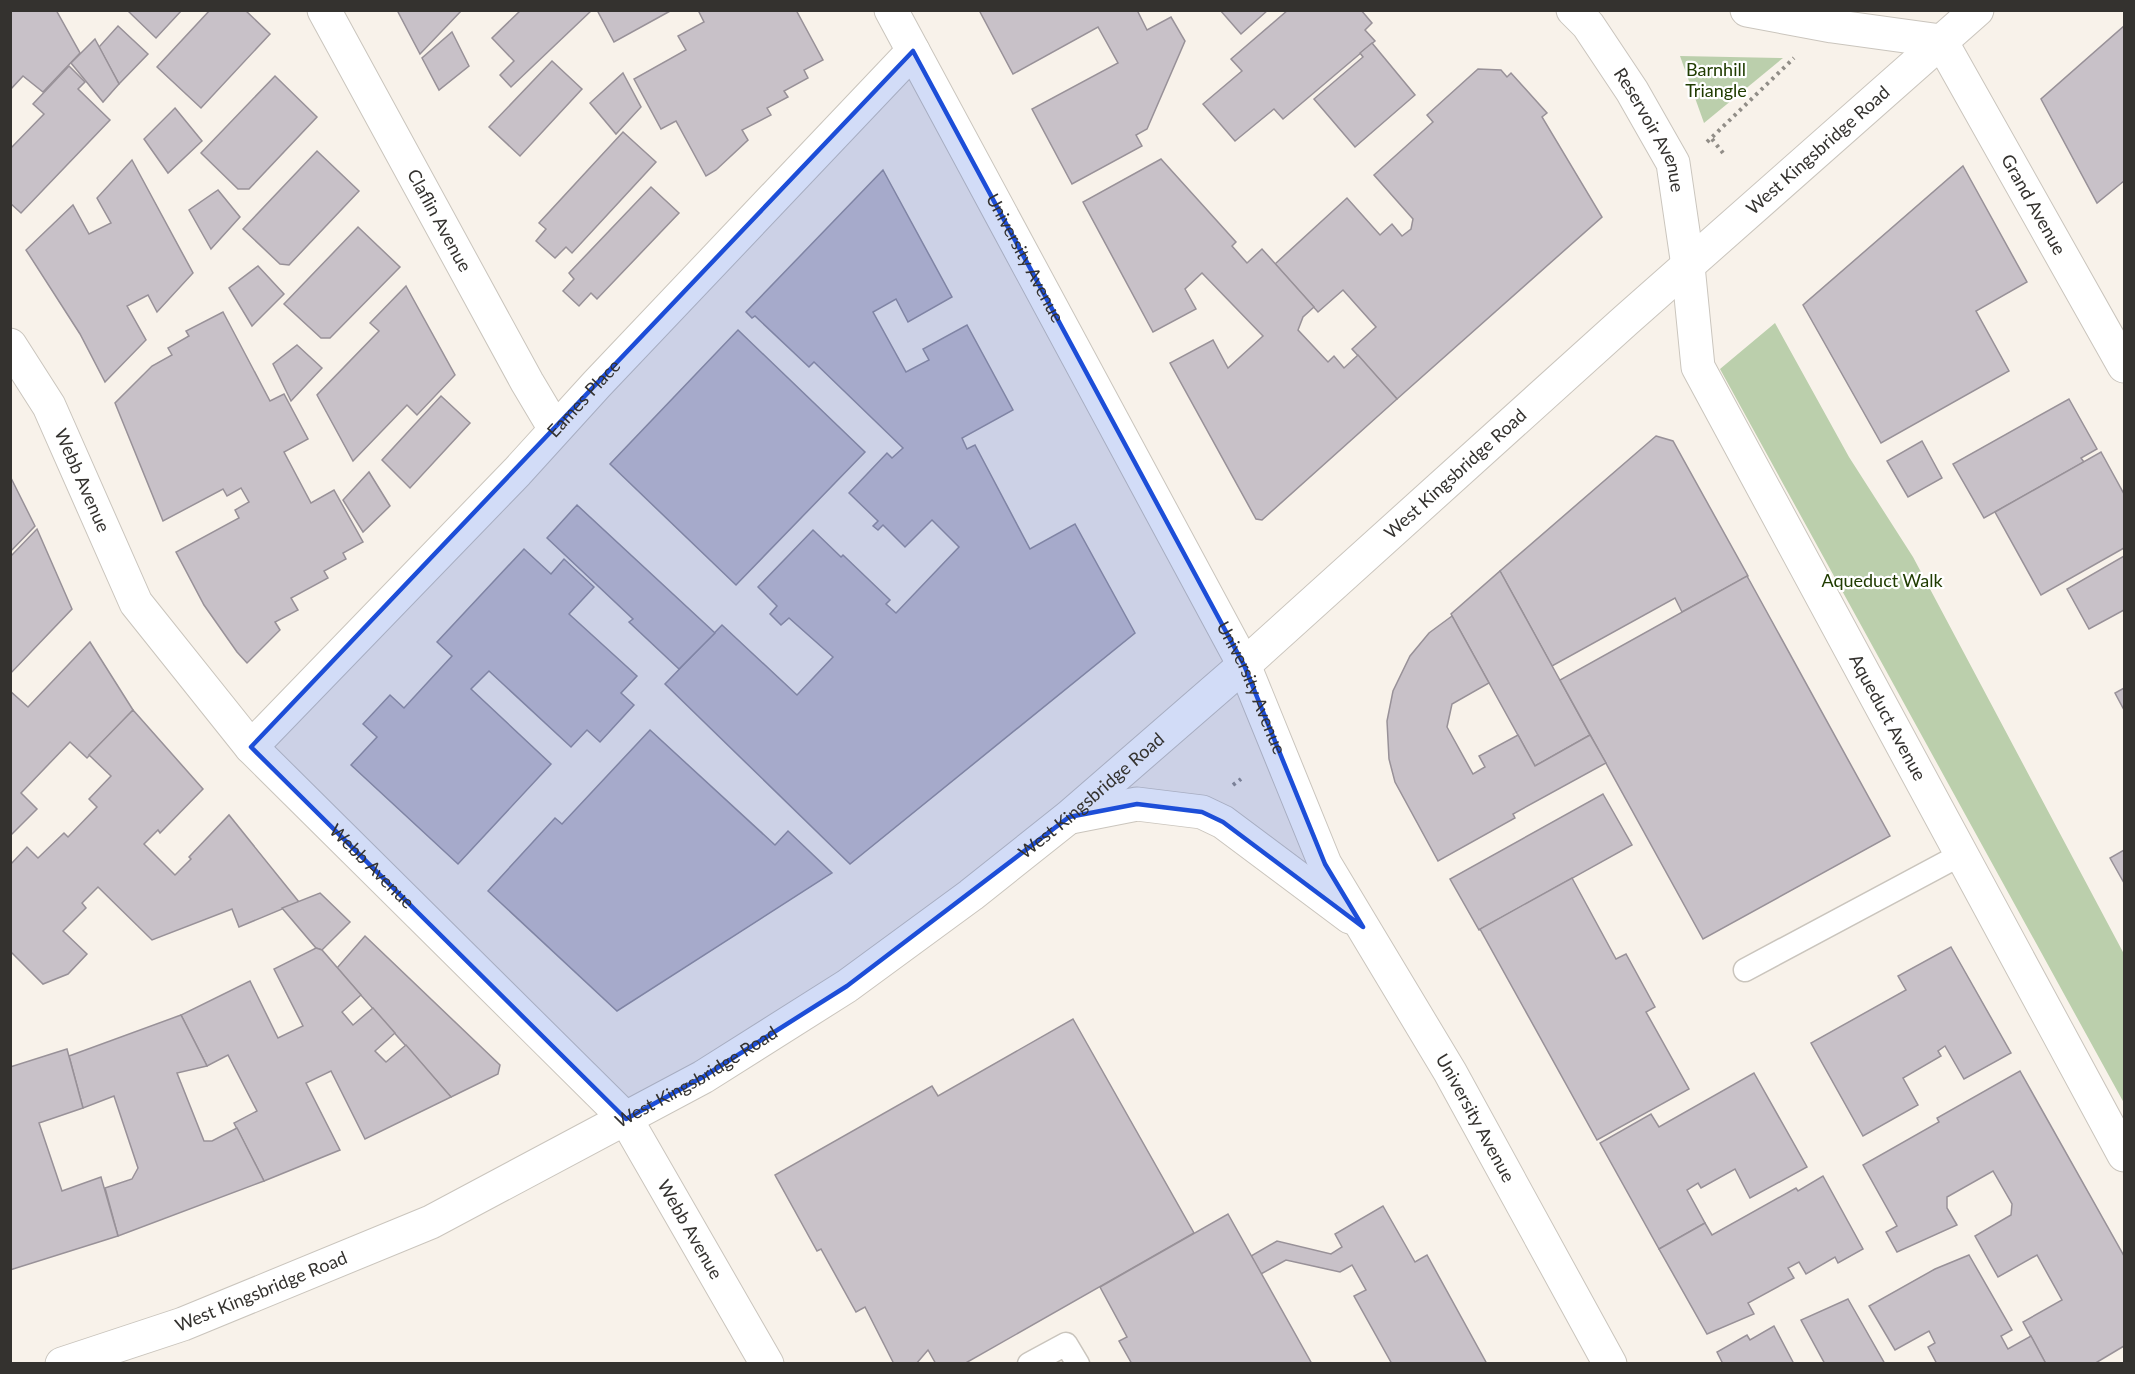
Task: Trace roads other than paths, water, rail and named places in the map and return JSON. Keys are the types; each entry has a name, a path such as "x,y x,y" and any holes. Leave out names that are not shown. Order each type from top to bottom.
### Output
{"street":[{"name":"Claflin Avenue","path":"324,10 527,382 555,429"},
{"name":"University Avenue","path":"891,10 1244,665 1325,864 1450,1072 1610,1364"},
{"name":"Reservoir Avenue","path":"1574,10 1588,25 1632,91 1673,163 1688,267"},
{"path":"1747,10 1832,26 1941,41"},
{"name":"West Kingsbridge Road","path":"62,1364 183,1324 431,1222 703,1077 847,986 971,895 1069,817 1244,665 1977,10"},
{"name":"Grand Avenue","path":"1941,41 2124,366"},
{"name":"Eames Place","path":"251,747 517,472 555,429 914,51"},
{"name":"Aqueduct Avenue","path":"1688,267 1698,367 2124,1155"},
{"name":"Webb Avenue","path":"10,345 49,406 136,603 251,747 626,1119 767,1364"},
{"path":"1069,817 1137,804 1202,812 1223,822 1363,927"}],"lane":[{"path":"1746,970 1962,854"},
{"path":"1029,1364 1066,1344 1078,1364"}],"park label":[{"name":"Barnhill Triangle","path":"1716,80"},
{"name":"Aqueduct Walk","path":"1882,581"}]}
